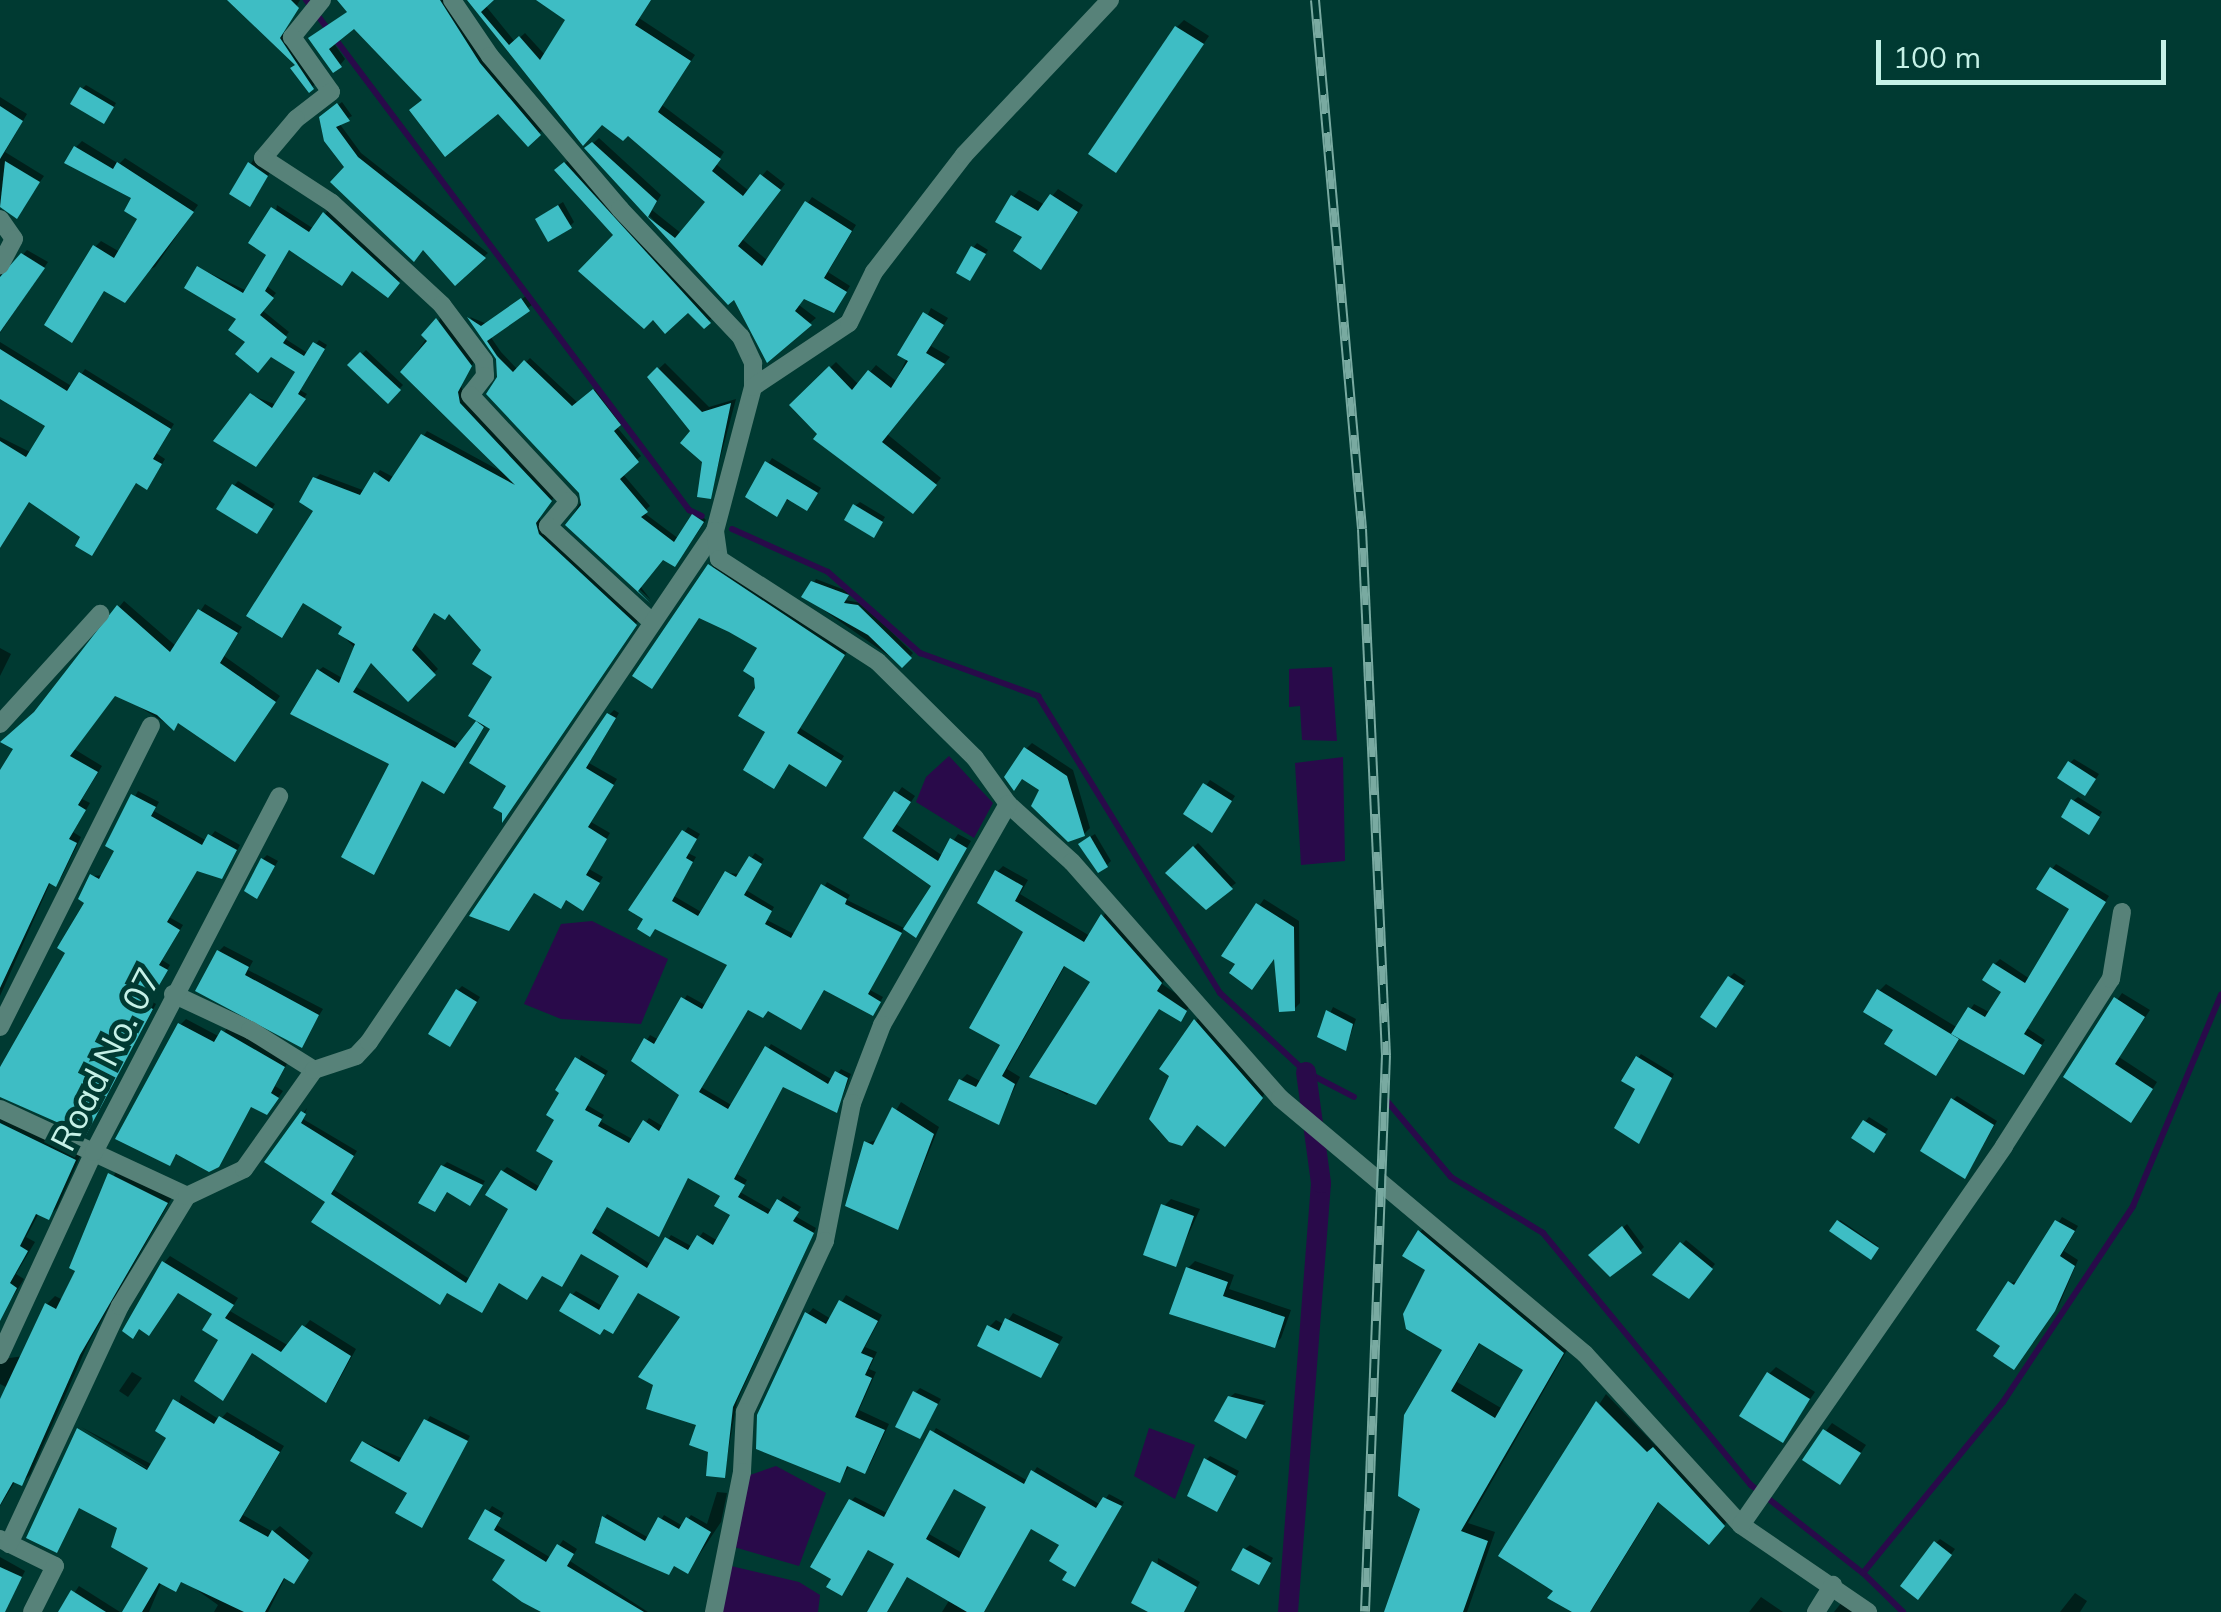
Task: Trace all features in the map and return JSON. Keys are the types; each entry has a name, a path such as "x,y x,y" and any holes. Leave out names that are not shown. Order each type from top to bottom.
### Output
{"street":[{"path":"322,0 292,37 331,92 296,119 263,158 332,203 442,304 484,361 485,376 470,395 569,501 548,526 650,620"},
{"path":"32,1612 55,1566 5,1542 120,1306 187,1196 244,1169 314,1070 356,1056 369,1042 650,620 715,530 754,388 752,363 731,324 620,209 490,56 452,0"},
{"path":"754,388 848,322 874,272 964,155 1110,0"},
{"path":"0,265 6,224"},
{"path":"715,530 719,559 878,662 975,758 1008,804 1072,862 1280,1098 1584,1354 1741,1525 1868,1612"},
{"path":"0,724 100,614"},
{"path":"0,1027 151,726"},
{"name":"Road No. 07","path":"0,1356 94,1152 279,796"},
{"path":"714,1612 742,1472 745,1412 826,1241 852,1103 882,1025 1008,804"},
{"path":"1741,1525 1994,1161 2110,979 2122,912"},
{"path":"173,994 250,1030 314,1070"},
{"path":"0,1108 187,1196"},
{"path":"1816,1612 1833,1585"}],"shaded area":[{"path":"1332,667 1337,741 1302,740 1300,706 1289,707 1289,669"},
{"path":"949,756 993,803 974,838 916,802 926,777"},
{"path":"1343,757 1345,861 1301,865 1295,763"},
{"path":"592,921 668,959 641,1024 561,1019 524,1004 561,924"},
{"path":"1149,1428 1195,1445 1175,1499 1134,1476"},
{"path":"776,1466 826,1493 799,1566 734,1547 747,1476"},
{"path":"731,1566 799,1582 820,1595 818,1612 720,1612"}],"building":[{"path":"227,0 291,0 299,8 280,38 314,89 309,93 290,68 295,65"},
{"path":"337,0 440,0 480,63 541,135 528,147 498,114 445,157 409,110 422,100 354,29 329,49 342,67 333,73 308,38 347,12"},
{"path":"467,0 494,0 481,12 509,45 519,36 540,60 565,20 536,0 651,0 635,25 691,61 658,112 721,159 712,171 743,196 760,174 781,190 738,246 762,266 805,201 852,231 824,278 847,292 834,313 804,299 795,311 812,325 767,363 734,300 728,305 584,148 592,142 657,201 648,217 675,238 705,202 628,136 623,141 602,125 583,146"},
{"path":"1175,26 1204,44 1116,173 1088,154"},
{"path":"80,87 114,107 104,124 70,104"},
{"path":"337,103 350,121 336,127 358,157 486,258 455,286 423,250 414,262 330,182 344,167 324,141 319,117"},
{"path":"0,106 23,121 0,159"},
{"path":"74,146 113,169 117,162 194,212 125,303 104,291 72,343 44,325 93,245 114,258 137,219 124,211 131,198 64,163"},
{"path":"5,161 40,182 17,219 0,207"},
{"path":"248,162 268,176 250,207 229,194"},
{"path":"564,162 711,323 704,329 688,313 665,334 653,320 644,329 578,271 613,235 554,170"},
{"path":"1050,194 1078,212 1041,270 1013,251 1022,237 995,222 1011,195 1038,211"},
{"path":"558,205 572,228 548,242 535,219"},
{"path":"271,207 309,232 323,212 400,283 388,298 352,271 342,286 289,250 265,291 274,298 260,315 287,337 283,343 304,356 313,342 325,349 298,394 306,399 256,467 213,441 250,393 272,408 295,372 271,357 258,373 235,354 245,342 228,330 236,319 184,288 197,266 243,293 266,255 248,243"},
{"path":"971,246 986,254 970,281 956,273"},
{"path":"21,253 45,268 0,332 0,277"},
{"path":"521,298 530,311 487,341 497,356 513,372 524,360 572,406 593,389 621,425 614,431 639,462 620,479 648,512 641,517 674,542 692,514 704,522 675,567 663,560 638,591 651,604 565,525 581,505 579,493 486,394 497,377 496,359 467,317 481,326"},
{"path":"923,312 944,325 926,353 945,364 882,442 937,485 913,514 813,439 817,434 789,405 829,366 852,390 868,370 891,388 908,361 897,355"},
{"path":"436,318 472,366 458,392 460,403 552,501 536,523 539,534 637,625 502,823 502,813 493,808 506,786 469,763 490,729 468,716 492,677 472,664 481,650 449,614 445,620 434,613 412,650 436,675 408,702 371,663 353,692 455,748 476,721 484,727 444,794 422,781 374,875 341,857 389,764 290,714 317,669 339,683 355,644 338,634 342,627 303,603 282,638 246,616 313,511 299,502 313,477 360,495 374,472 389,482 421,434 515,485 400,372 427,341 421,335"},
{"path":"0,349 67,391 79,372 171,429 153,459 162,464 147,490 136,483 92,556 75,546 80,537 29,502 0,548 0,441 26,457 45,426 0,399"},
{"path":"360,352 401,390 388,404 347,365"},
{"path":"657,367 702,412 731,403 711,499 697,497 702,462 680,443 690,431 647,377"},
{"path":"765,461 818,493 807,511 787,499 777,517 745,497"},
{"path":"232,484 273,509 257,534 216,509"},
{"path":"853,504 883,522 874,538 844,520"},
{"path":"708,564 845,655 797,733 842,761 826,787 789,764 774,789 743,770 765,732 738,716 755,688 754,678 743,671 757,648 699,618 652,689 632,676"},
{"path":"811,581 849,595 844,603 858,605 912,658 902,668 868,635 801,597"},
{"path":"117,605 170,652 198,609 238,633 220,663 276,702 235,762 178,723 174,731 157,715 115,696 70,756 98,772 78,805 86,810 69,839 77,843 56,887 49,883 0,988 0,770 13,749 0,742 34,712"},
{"path":"607,713 616,718 586,768 614,785 588,827 607,839 586,875 600,883 583,911 566,900 561,909 534,893 509,931 469,916"},
{"path":"1024,747 1067,776 1085,836 1068,842 1031,806 1039,790 1022,779 1014,791 1004,777"},
{"path":"2068,761 2096,779 2085,796 2057,778"},
{"path":"1203,783 1232,801 1212,833 1183,814"},
{"path":"894,791 911,802 892,831 938,861 950,838 967,848 916,938 903,929 931,886 863,838"},
{"path":"131,794 156,807 151,816 202,845 208,834 237,850 222,879 197,871 167,922 180,930 159,965 168,970 147,1006 153,1009 86,1135 0,1097 0,1067 65,953 57,948 84,903 78,899 90,874 99,879 114,851 105,846"},
{"path":"2071,799 2100,817 2089,835 2061,817"},
{"path":"682,830 697,839 686,858 693,862 672,901 698,916 725,871 736,877 749,856 762,864 744,895 772,911 765,924 791,938 821,884 847,899 845,904 902,933 868,994 881,1002 873,1016 824,990 801,1030 768,1011 763,1018 748,1010 699,1092 728,1109 765,1046 828,1084 835,1071 848,1078 837,1113 783,1087 734,1179 745,1185 738,1197 768,1214 777,1199 799,1212 793,1221 814,1233 733,1407 725,1478 706,1476 708,1452 689,1445 696,1425 646,1409 653,1385 638,1377 680,1317 638,1293 613,1334 604,1329 600,1335 559,1311 570,1293 599,1310 619,1276 581,1254 562,1287 542,1276 527,1300 499,1283 482,1313 447,1293 440,1305 311,1222 325,1202 264,1162 301,1111 306,1114 301,1123 354,1156 331,1194 466,1283 508,1209 485,1195 501,1170 536,1191 553,1161 536,1151 554,1120 546,1115 559,1093 555,1090 575,1057 605,1075 585,1110 602,1119 598,1126 629,1143 643,1120 659,1131 679,1095 631,1061 644,1038 654,1044 681,997 702,1009 727,965 655,929 650,937 637,929 643,919 628,910","holes":["688,1178 720,1196 714,1206 730,1215 713,1245 697,1235 688,1250 665,1237 647,1268 592,1233 607,1207 659,1237"]},
{"path":"1090,836 1108,867 1098,873 1078,844"},
{"path":"1193,846 1233,889 1206,910 1165,873"},
{"path":"261,858 275,866 257,899 244,891"},
{"path":"2050,867 2106,902 2024,1034 2042,1045 2024,1075 1951,1034 1968,1007 1985,1017 2001,992 1982,980 1993,963 2025,983 2069,909 2036,889"},
{"path":"995,870 1023,886 1015,901 1084,942 1101,914 1162,983 1157,991 1187,1011 1181,1022 1159,1009 1096,1105 1029,1077 1090,982 1064,966 1002,1076 1015,1084 999,1125 948,1100 959,1079 976,1087 1000,1045 969,1028 1023,932 977,903"},
{"path":"1256,903 1294,927 1295,1011 1279,1012 1274,959 1252,990 1229,973 1235,964 1221,956"},
{"path":"217,950 249,967 245,975 319,1015 302,1048 195,991"},
{"path":"1728,976 1744,986 1716,1028 1700,1017"},
{"path":"456,989 477,1002 450,1047 428,1034"},
{"path":"1877,989 1959,1039 1936,1076 1884,1044 1893,1030 1863,1012"},
{"path":"2114,997 2145,1017 2115,1064 2153,1089 2131,1123 2063,1077"},
{"path":"1326,1010 1353,1024 1346,1051 1317,1037"},
{"path":"1194,1019 1263,1098 1225,1147 1197,1125 1182,1146 1169,1142 1149,1119 1169,1076 1159,1069"},
{"path":"178,1023 214,1042 221,1030 285,1067 271,1093 279,1098 267,1115 251,1107 219,1167 209,1172 176,1154 170,1166 115,1139"},
{"path":"1636,1056 1672,1078 1639,1144 1614,1128 1635,1089 1621,1081"},
{"path":"1951,1098 1994,1125 1965,1179 1920,1151"},
{"path":"892,1107 934,1134 898,1230 845,1206 864,1141 873,1145"},
{"path":"1863,1120 1886,1134 1874,1153 1851,1138"},
{"path":"0,1123 76,1160 49,1220 36,1214 20,1246 28,1251 10,1283 17,1288 0,1321"},
{"path":"441,1165 483,1185 470,1206 447,1192 435,1212 418,1203"},
{"path":"108,1173 168,1203 80,1355 22,1486 13,1482 0,1505 0,1399 45,1303 56,1309 75,1271 69,1268"},
{"path":"1161,1204 1194,1216 1176,1267 1143,1255"},
{"path":"1837,1220 1879,1248 1871,1260 1829,1231"},
{"path":"2055,1220 2075,1231 2060,1256 2075,1266 2055,1311 2014,1370 1993,1356 2000,1346 1976,1330 2008,1281 2014,1285"},
{"path":"1622,1226 1642,1253 1610,1277 1588,1255"},
{"path":"1418,1230 1564,1353 1461,1531 1488,1541 1463,1612 1384,1612 1420,1509 1398,1496 1404,1415 1442,1350 1406,1329 1403,1314 1425,1270 1402,1256","holes":["1479,1343 1523,1370 1495,1418 1451,1391"]},
{"path":"1680,1242 1713,1269 1689,1299 1652,1275"},
{"path":"162,1261 234,1305 225,1318 281,1352 302,1325 351,1356 326,1403 252,1353 223,1401 194,1381 218,1340 202,1330 212,1314 178,1293 149,1336 139,1329 133,1339 122,1331"},
{"path":"1186,1267 1228,1282 1223,1296 1285,1317 1275,1348 1169,1314"},
{"path":"839,1300 878,1321 861,1353 873,1358 865,1375 872,1378 855,1417 885,1430 865,1474 847,1466 840,1483 756,1449 757,1415 805,1312 826,1324"},
{"path":"1005,1318 1059,1344 1041,1378 977,1346 987,1325 999,1331"},
{"path":"1767,1372 1810,1399 1783,1443 1739,1416"},
{"path":"913,1391 938,1404 920,1439 895,1427"},
{"path":"1228,1396 1264,1405 1246,1439 1214,1421"},
{"path":"173,1399 214,1424 219,1416 280,1452 239,1521 268,1537 272,1530 309,1560 294,1584 284,1578 265,1612 244,1612 181,1582 176,1592 159,1583 142,1612 122,1612 148,1568 111,1547 117,1528 79,1508 57,1553 26,1538 77,1428 147,1470 166,1438 155,1431"},
{"path":"1596,1401 1647,1452 1653,1447 1725,1526 1709,1545 1658,1502 1590,1612 1572,1612 1547,1598 1553,1591 1498,1556"},
{"path":"424,1419 468,1441 422,1528 395,1513 407,1493 350,1461 362,1441 399,1462"},
{"path":"1823,1429 1861,1453 1840,1485 1802,1460"},
{"path":"930,1430 1024,1484 1031,1470 1096,1508 1103,1497 1122,1506 1075,1587 1062,1580 1067,1572 1049,1561 1059,1545 1031,1529 984,1612 967,1612 907,1577 887,1612 867,1612 894,1564 868,1550 842,1596 826,1587 831,1579 810,1567 849,1499 884,1517","holes":["954,1489 986,1507 959,1558 926,1539"]},
{"path":"1204,1458 1236,1476 1217,1512 1187,1496"},
{"path":"485,1509 501,1518 494,1530 546,1562 557,1544 574,1554 567,1566 644,1612 541,1612 522,1602 492,1580 505,1560 468,1539"},
{"path":"602,1516 645,1541 658,1517 679,1529 686,1517 711,1532 688,1574 674,1566 669,1575 595,1543"},
{"path":"1934,1541 1952,1555 1918,1600 1900,1586"},
{"path":"1243,1548 1271,1563 1259,1585 1231,1570"},
{"path":"1152,1561 1197,1587 1184,1612 1148,1612 1131,1603"},
{"path":"0,1567 22,1577 5,1612 0,1612"},
{"path":"71,1590 106,1612 58,1612"}],"waterway":[{"path":"306,0 689,510 702,516"},
{"path":"732,529 828,572 920,653 1038,696 1220,993 1306,1072 1354,1097"},
{"path":"1903,1612 1863,1573 2003,1402 2133,1206 2221,995"},
{"path":"1288,1612 1321,1183 1306,1072"},
{"path":"1387,1101 1451,1177 1543,1233 1751,1485 1863,1573"}],"railway":[{"path":"1315,0 1362,529 1386,1055 1365,1612"}]}
